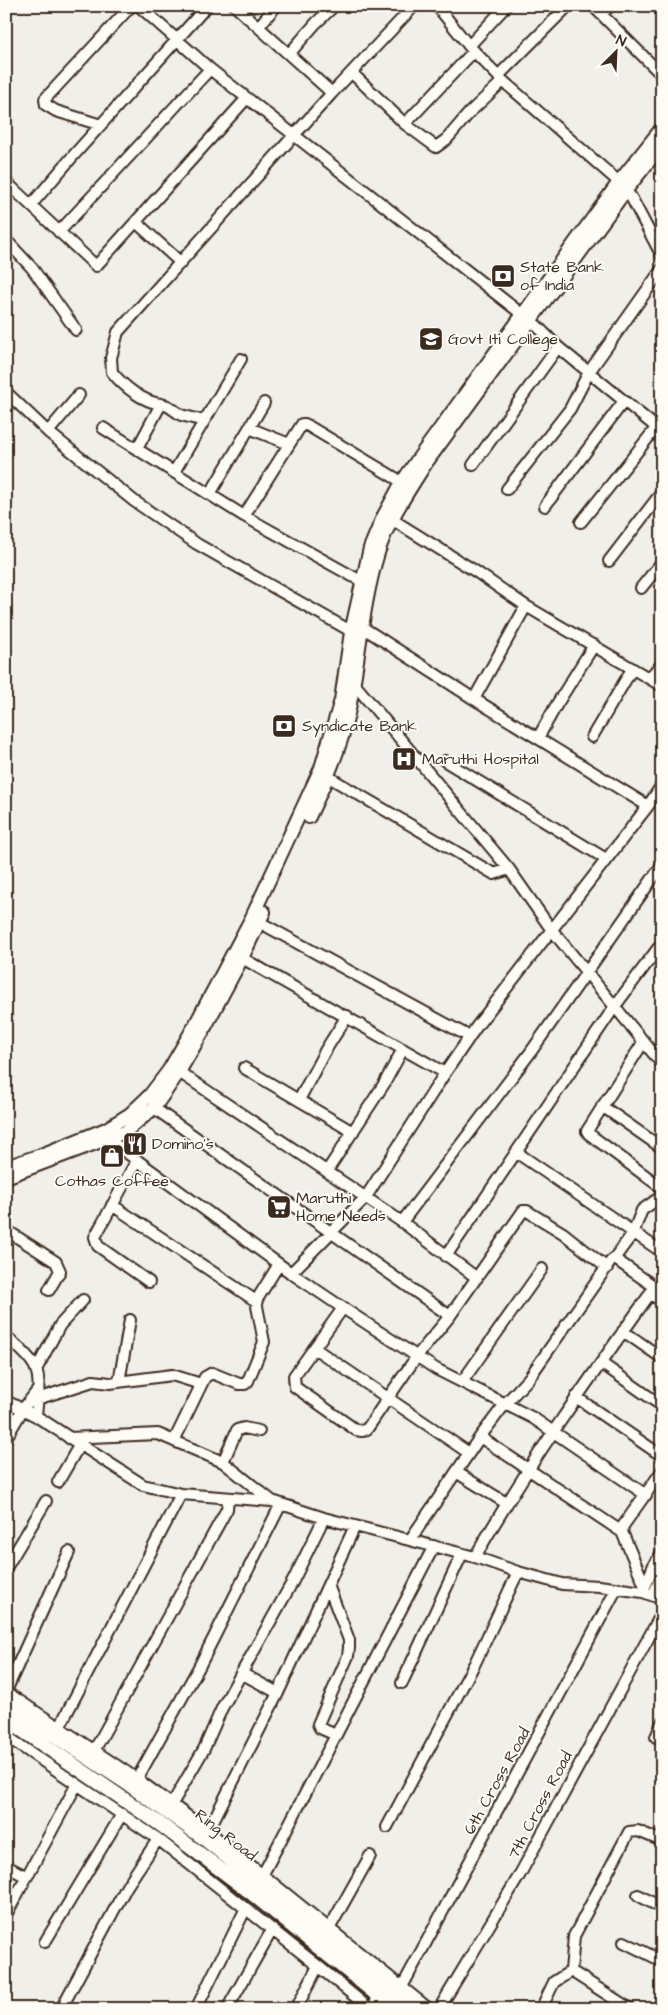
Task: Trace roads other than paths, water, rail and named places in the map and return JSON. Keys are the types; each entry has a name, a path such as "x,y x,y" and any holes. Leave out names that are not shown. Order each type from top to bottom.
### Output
{"highway":[{"name":"Ring Road","path":"6,1703 206,1835 415,2009"},
{"name":"Ring Road","path":"6,1719 160,1824 253,1894 375,2005 395,2009"},
{"path":"187,1862 197,1851"}],"main road":[{"path":"6,1177 125,1132 154,1108 179,1072 242,958 328,776 348,716 349,679 358,632 378,552 393,520 426,463 527,318 623,186 662,128"},
{"path":"623,186 662,145"},
{"path":"358,632 361,581 373,540 383,517 402,482 527,318"},
{"path":"6,1166 42,1155 106,1129 130,1114 150,1095 169,1070 194,1027 251,918 305,804 321,768 349,679"}],"street":[{"path":"101,125 56,111 46,105 45,99 131,6"},
{"path":"139,6 210,69 527,318 558,347 659,430 581,522"},
{"path":"31,205 207,6"},
{"path":"235,6 332,94"},
{"path":"258,26 276,6"},
{"path":"289,54 316,23 334,6"},
{"path":"204,421 181,415 168,406 146,400 115,376 110,364 118,332 332,94 414,6"},
{"path":"437,6 471,49 500,78 623,186 662,256"},
{"path":"405,124 506,6"},
{"path":"352,73 405,124 431,146 436,147 439,146 568,6"},
{"path":"593,6 662,75"},
{"path":"601,14 610,6"},
{"path":"59,232 210,69"},
{"path":"6,182 96,266 247,98"},
{"path":"136,222 181,263"},
{"path":"6,240 32,268 76,330"},
{"path":"507,489 570,409 589,372 662,269"},
{"path":"473,464 558,347"},
{"path":"174,472 240,359"},
{"path":"6,392 48,432 134,501 197,544 358,632 474,699 648,806"},
{"path":"48,432 79,395"},
{"path":"545,506 624,401"},
{"path":"210,494 264,403"},
{"path":"137,449 161,404"},
{"path":"244,516 300,426 305,424 402,482"},
{"path":"103,428 244,516 361,581"},
{"path":"249,428 289,444"},
{"path":"609,561 662,492"},
{"path":"393,520 475,571 526,606 662,686"},
{"path":"641,588 662,562"},
{"path":"474,699 526,606"},
{"path":"538,738 594,645"},
{"path":"649,678 662,664"},
{"path":"592,737 632,669"},
{"path":"349,679 509,869 551,929 660,1059"},
{"path":"445,761 606,859"},
{"path":"328,776 494,874 509,869"},
{"path":"291,1273 366,1197 470,1037 551,929 648,806 662,785"},
{"path":"402,1222 530,1053 662,865"},
{"path":"259,922 470,1037"},
{"path":"446,1256 614,1006 662,943"},
{"path":"242,958 445,1073"},
{"path":"299,1100 325,1051 347,1016"},
{"path":"644,1041 588,1126 587,1131 588,1134 662,1188"},
{"path":"327,1171 404,1049"},
{"path":"244,1068 353,1132"},
{"path":"179,1072 366,1197 477,1278"},
{"path":"602,1106 662,1148"},
{"path":"154,1108 450,1316"},
{"path":"108,1139 291,1273 343,1308 417,1356 462,1382 532,1418 646,1495"},
{"path":"516,1152 662,1252"},
{"path":"137,1160 96,1232 96,1242 149,1282"},
{"path":"410,1540 480,1437 505,1404 529,1378 633,1233 642,1210 662,1196"},
{"path":"112,1205 256,1301"},
{"path":"343,1308 294,1376 295,1388 356,1430 362,1431 367,1429 417,1356 450,1316 523,1211 528,1211 652,1290 662,1302"},
{"path":"6,1230 56,1262 60,1271 49,1290"},
{"path":"174,1441 204,1377 212,1373 239,1384 245,1384 248,1381 264,1342 256,1301 279,1264"},
{"path":"462,1382 542,1268"},
{"path":"475,1557 506,1503 530,1469 552,1431 662,1277"},
{"path":"36,1370 60,1325 83,1300"},
{"path":"119,1382 130,1320"},
{"path":"623,1331 662,1358"},
{"path":"6,1336 33,1363 36,1370 36,1416"},
{"path":"314,1348 469,1453"},
{"path":"601,1363 662,1406"},
{"path":"6,1438 23,1409 37,1395 86,1382 119,1382 172,1375 201,1384"},
{"path":"576,1397 662,1456"},
{"path":"6,1401 36,1416 143,1485 181,1494 276,1502 324,1518 475,1557 518,1572 562,1584 644,1589 658,1597 662,1575"},
{"path":"223,1462 237,1430 244,1428 259,1432"},
{"path":"69,1438 154,1434 223,1462 276,1502"},
{"path":"480,1437 622,1532"},
{"path":"58,1482 80,1444"},
{"path":"644,1589 622,1532 623,1526 662,1471"},
{"path":"456,1472 506,1503"},
{"path":"59,1728 181,1494"},
{"path":"94,1751 198,1564 227,1509 228,1499"},
{"path":"6,1568 46,1501"},
{"path":"137,1780 199,1668 276,1502"},
{"path":"172,1804 204,1749 241,1673 293,1581 324,1518"},
{"path":"206,1835 278,1693 355,1526"},
{"path":"262,1874 434,1546"},
{"path":"69,1552 6,1691 172,1804 206,1835 262,1874 429,2009"},
{"path":"644,1589 654,1565 662,1553"},
{"path":"402,1683 462,1554"},
{"path":"387,1827 474,1663 518,1572"},
{"path":"328,1585 349,1640 348,1656 318,1724 320,1728 336,1735"},
{"name":"6th Cross Road","path":"402,1987 617,1588"},
{"name":"7th Cross Road","path":"439,2009 518,1876 662,1613"},
{"path":"241,1673 278,1693"},
{"path":"656,1737 662,1723"},
{"path":"6,1736 158,1839 318,1966 375,2005"},
{"path":"6,1915 77,1784"},
{"path":"45,1942 122,1814"},
{"path":"571,1971 574,1936 629,1832 638,1831 662,1841"},
{"path":"61,2009 127,1886 158,1839"},
{"path":"329,1929 370,1856"},
{"path":"6,1866 27,1876"},
{"path":"638,1894 662,1908"},
{"path":"196,2009 246,1908"},
{"path":"227,2009 272,1930"},
{"path":"624,1942 662,1961"},
{"path":"296,2009 318,1966"},
{"path":"541,2009 554,1982 571,1971"},
{"path":"571,1971 630,2009"}],"place":[{"name":"State Bank of India","path":"503,276"},
{"name":"Govt Iti College","path":"431,339"},
{"name":"Syndicate Bank","path":"284,726"},
{"name":"Maruthi Hospital","path":"404,759"},
{"name":"Domino's","path":"135,1144"},
{"name":"Cothas Coffee","path":"112,1156"},
{"name":"Maruthi Home Needs","path":"279,1207"}]}
